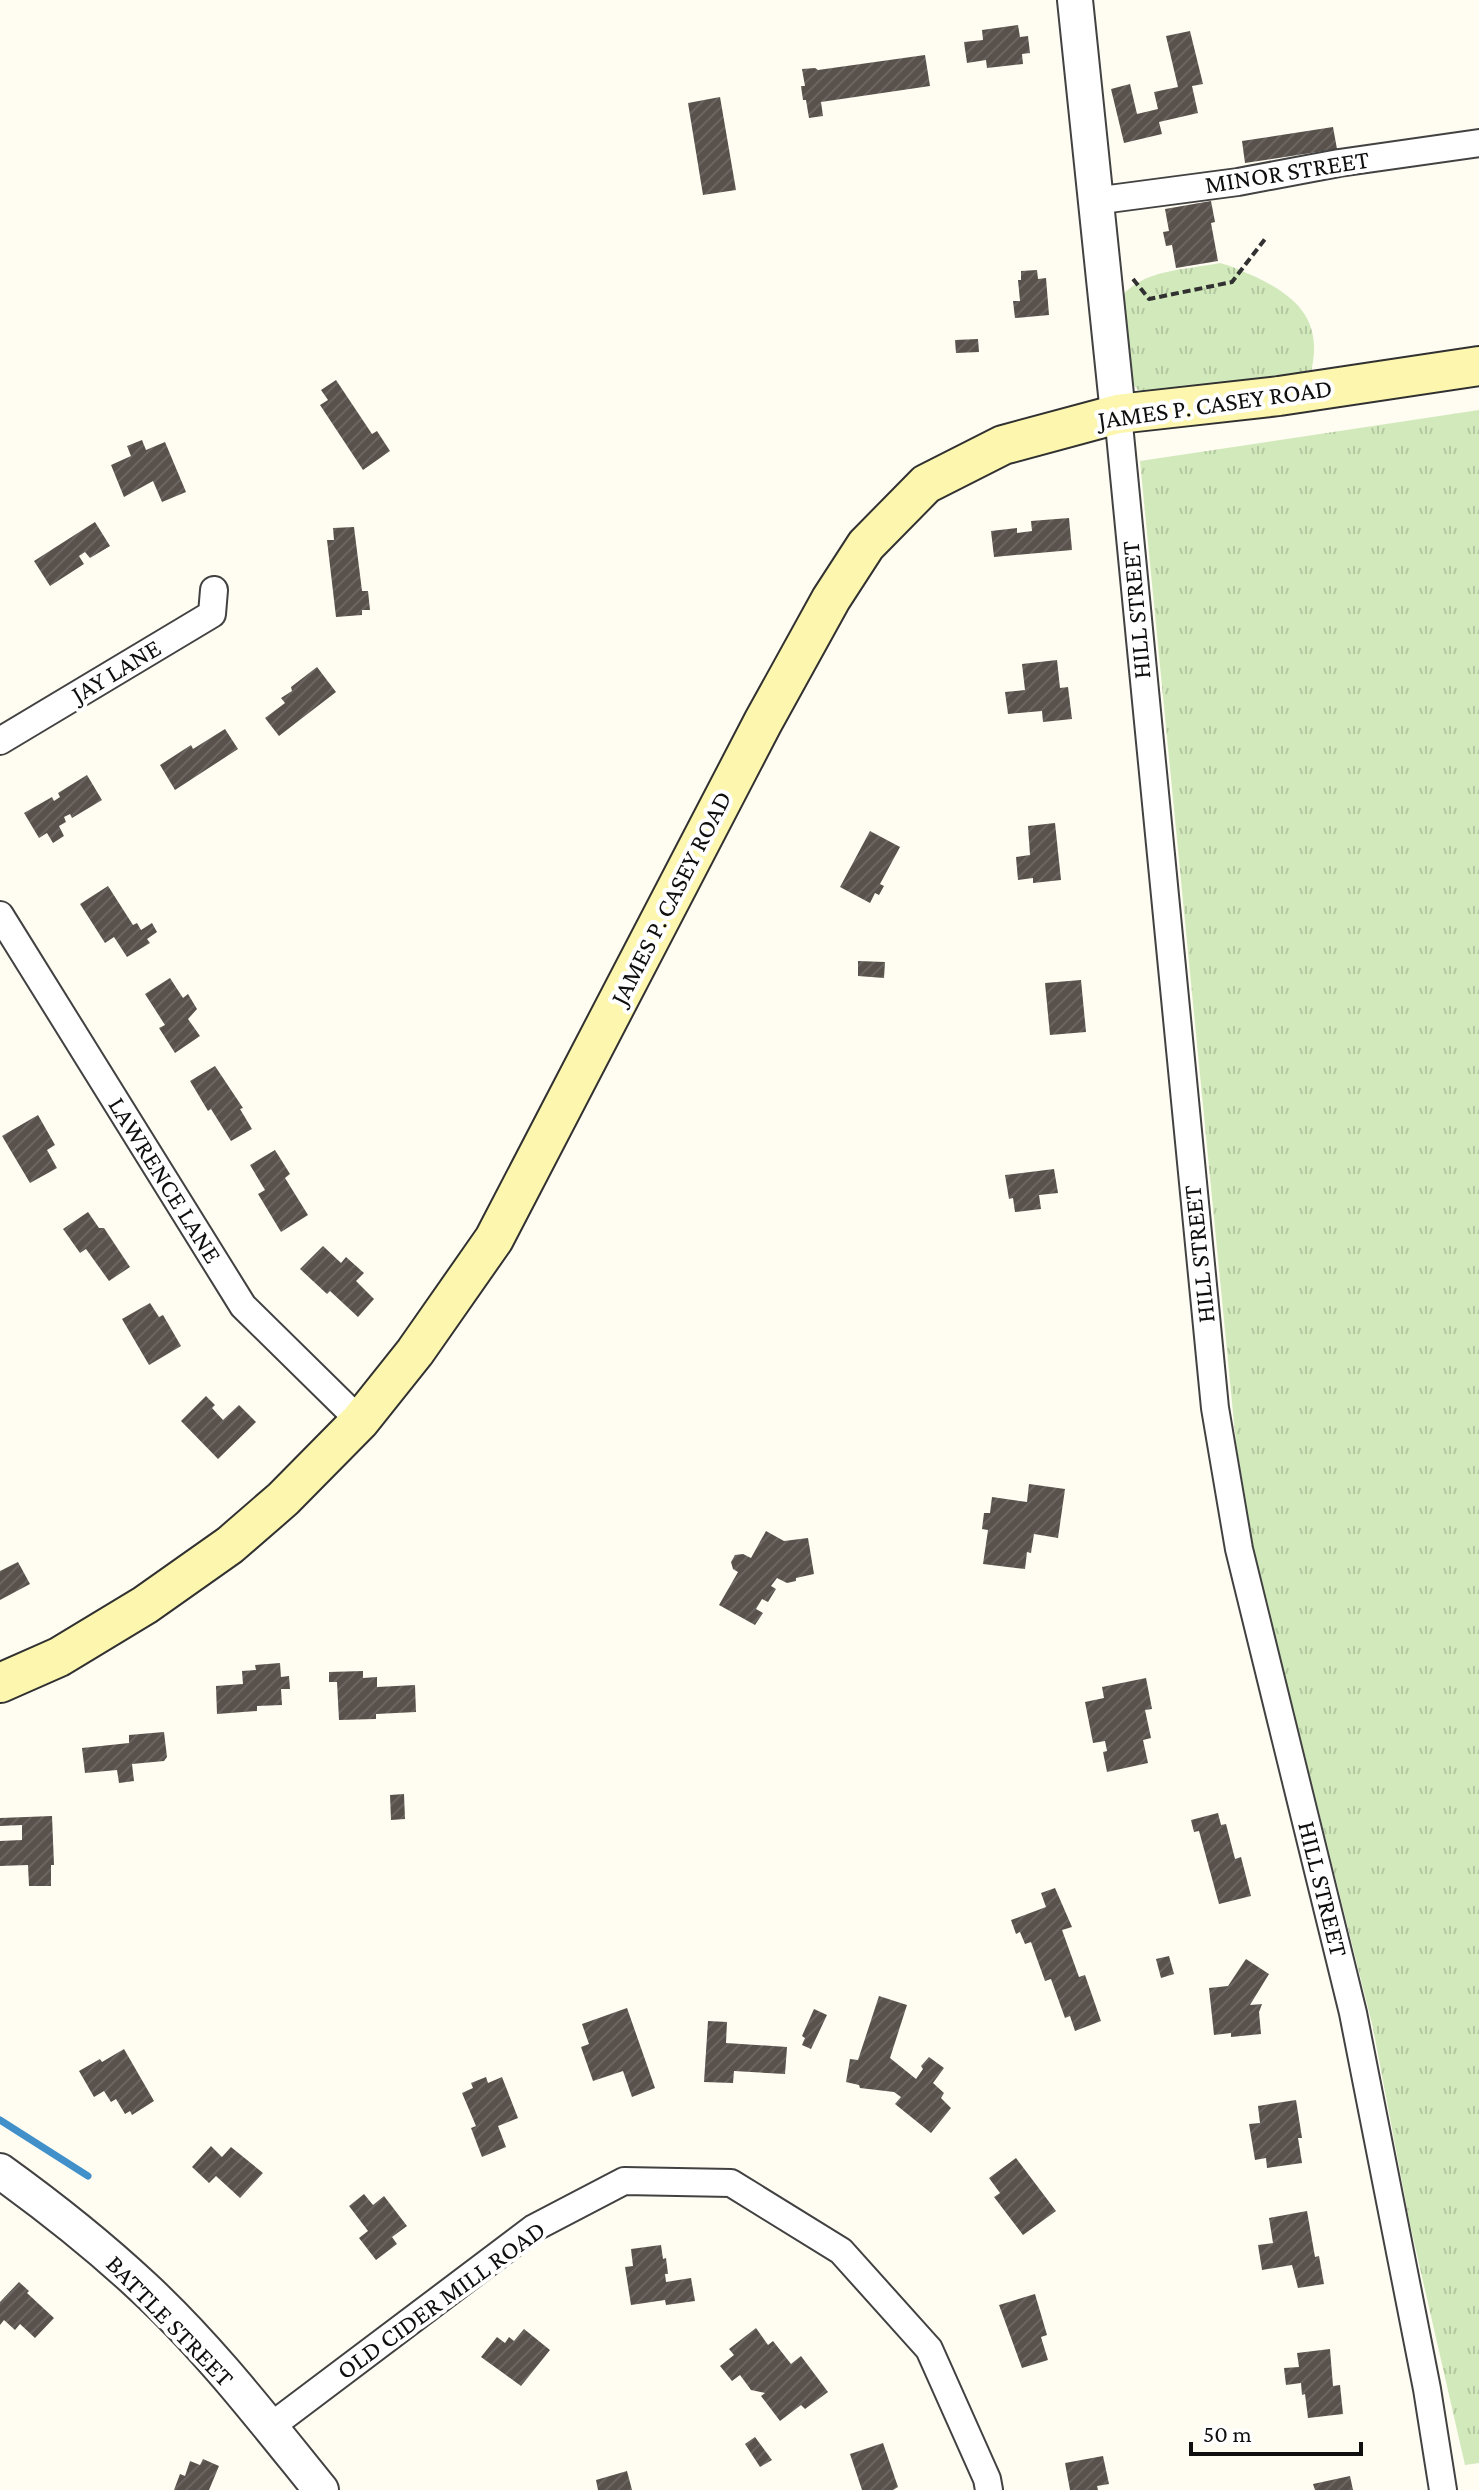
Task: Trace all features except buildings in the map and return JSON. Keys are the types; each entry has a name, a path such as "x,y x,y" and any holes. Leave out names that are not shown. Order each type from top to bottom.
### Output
{"main road":[{"name":"JAMES P. CASEY ROAD","path":"0,1683 59,1657 145,1605 230,1545 283,1499 360,1421 415,1352 494,1239 763,722 831,599 866,545 926,484 1003,445 1118,414 1279,396 1479,366"}],"street":[{"name":"HILL STREET","path":"1075,0 1215,1408 1239,1549 1353,2013 1427,2389 1443,2490"},
{"name":"MINOR STREET","path":"1094,201 1238,182 1339,163 1479,143"},
{"name":"JAY LANE","path":"0,741 212,614 214,590"},
{"name":"LAWRENCE LANE","path":"0,915 243,1306 360,1421"},
{"name":"BATTLE STREET","path":"0,2171 90,2240 145,2289 209,2356 321,2490"},
{"name":"OLD CIDER MILL ROAD","path":"270,2427 534,2228 598,2194 624,2181 731,2183 841,2251 929,2349 987,2479 989,2490"}],"path":[{"path":"1128,273 1149,299 1232,282 1265,239"}],"green space":[{"path":"1220,263 1271,285 1295,303 1304,314 1314,339 1311,372 1157,396 1138,390 1127,377 1119,300 1139,282 1151,277"},
{"path":"1479,410 1479,2463 1465,2465 1410,2224 1373,2028 1255,1557 1236,1443 1140,461"}],"waterway":[{"path":"0,2120 88,2176"}]}
